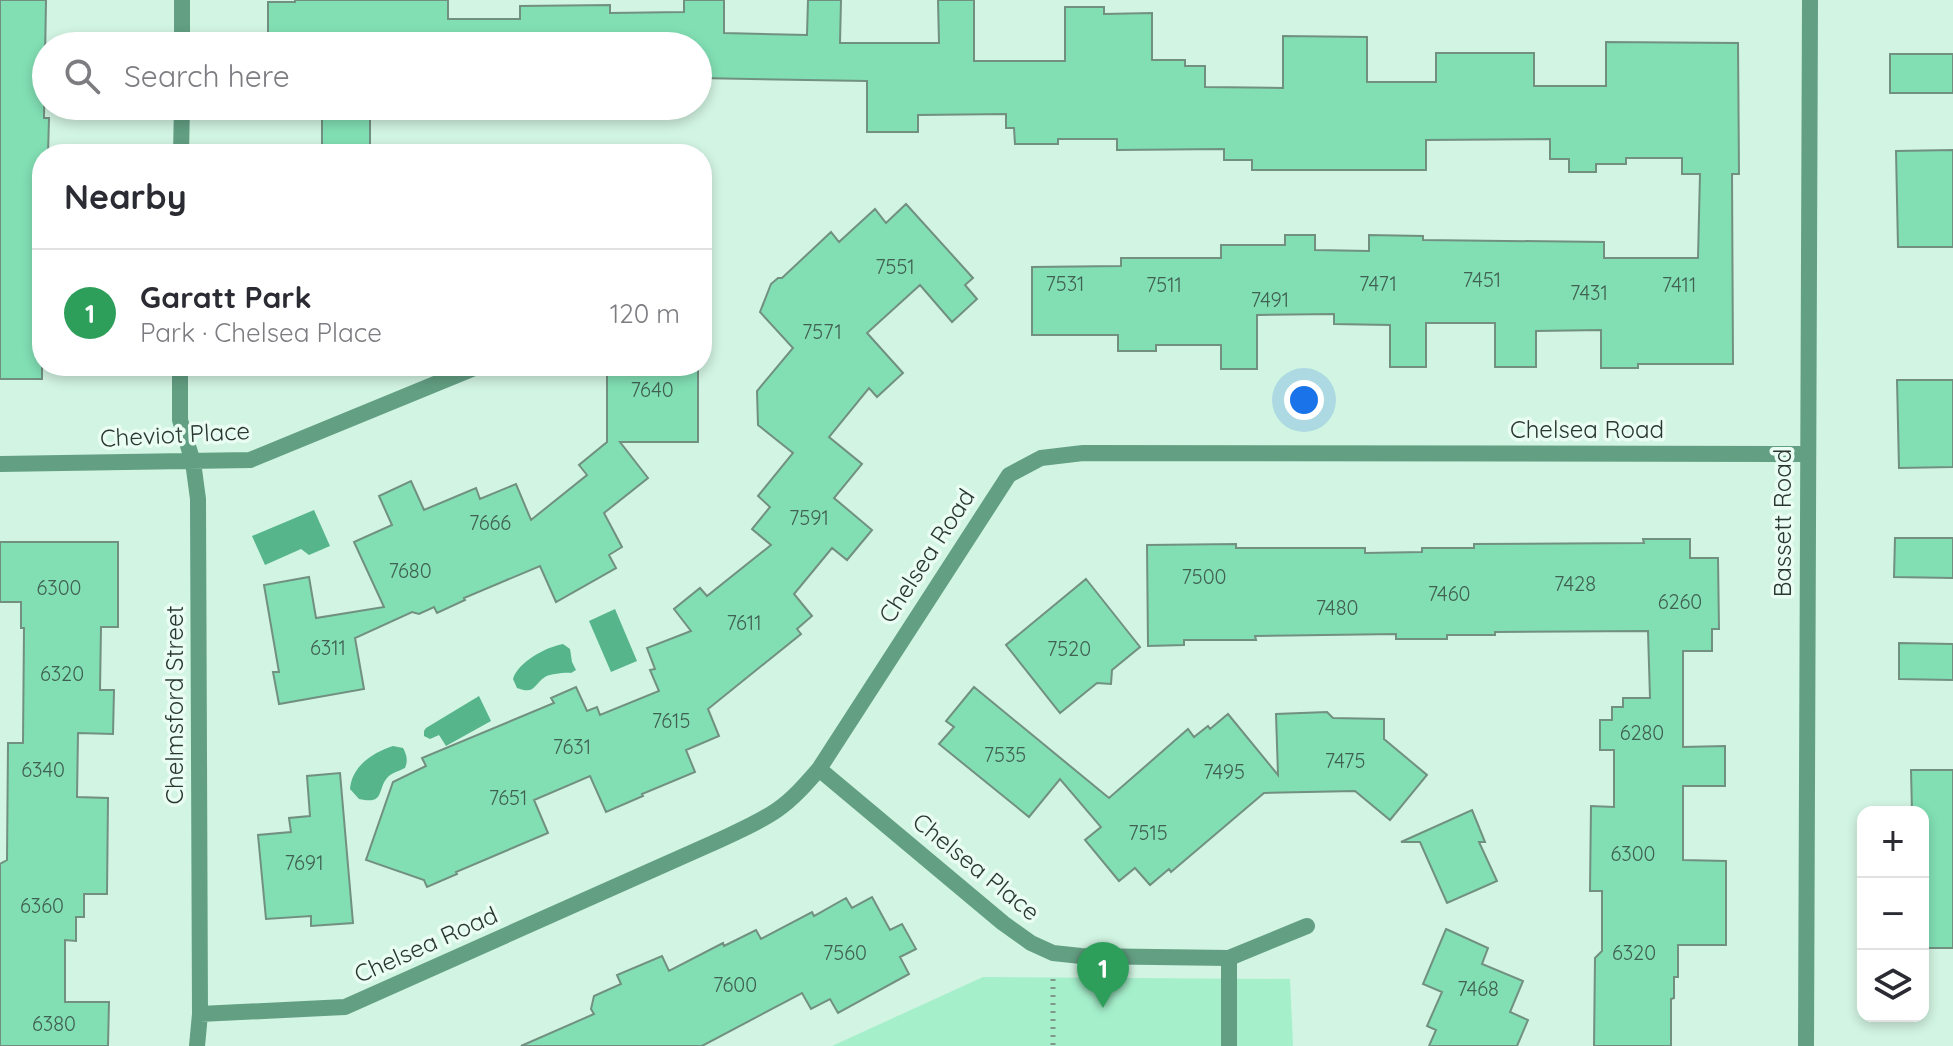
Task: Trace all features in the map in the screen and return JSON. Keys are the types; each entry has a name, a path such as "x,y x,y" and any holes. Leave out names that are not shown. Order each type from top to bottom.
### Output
{"street":[{"path":"182,0 182,32"},
{"name":"Bassett Road","path":"1806,1046 1810,0"},
{"path":"181,144 182,120"},
{"name":"Chelmsford Street","path":"180,376 180,420 193,462 198,515 200,1014 197,1046"},
{"name":"Cheviot Place","path":"0,464 250,460 455,376"},
{"name":"Chelsea Road","path":"200,1014 345,1007 754,824 779,809 819,769 1009,475 1041,458 1083,453 1808,454"},
{"name":"Chelsea Place","path":"819,769 1003,923 1031,943 1053,953 1229,958 1307,926"},
{"path":"1229,958 1229,1046"}],"path":[{"path":"1053,953 1053,1046"}],"shaded area":[{"path":"314,510 330,546 309,555 301,549 265,565 252,536"},
{"path":"615,609 637,661 611,672 589,621"},
{"path":"563,644 570,649 576,670 547,676 531,690 517,688 513,679 527,661"},
{"path":"479,696 491,721 446,746 439,735 430,739 424,736 426,728"},
{"path":"393,746 403,748 407,758 405,768 387,778 377,798 359,799 350,789 359,767 378,752"},
{"path":"983,977 1290,979 1293,1046 832,1046"}],"building":[{"path":"0,0 46,0 45,32 32,32 32,120 49,120 48,144 32,144 32,376 42,376 42,379 0,379"},
{"path":"448,0 448,19 520,19 520,6 610,5 610,13 684,12 684,0 724,0 724,33 807,35 808,0 841,0 840,43 939,43 938,0 974,0 974,61 1065,61 1065,7 1104,7 1104,14 1152,13 1152,60 1185,60 1185,66 1205,66 1205,87 1283,88 1283,36 1367,37 1367,82 1436,82 1436,53 1534,53 1534,86 1606,86 1606,42 1738,43 1739,174 1732,174 1733,364 1638,364 1638,368 1601,368 1601,330 1536,331 1536,367 1495,367 1495,323 1426,323 1426,367 1390,367 1390,325 1334,324 1334,314 1257,315 1257,369 1221,369 1221,345 1156,345 1156,351 1118,351 1118,335 1032,335 1032,267 1121,266 1121,258 1221,258 1221,245 1285,245 1285,235 1315,235 1315,250 1369,251 1369,235 1423,236 1423,240 1604,242 1604,258 1698,258 1700,174 1682,174 1682,158 1626,158 1626,164 1596,164 1596,172 1569,172 1569,159 1550,159 1550,139 1426,140 1426,170 1252,170 1252,160 1224,160 1224,149 1117,150 1117,139 1058,139 1058,144 1015,144 1014,128 1006,128 1006,114 918,115 918,132 867,132 867,81 712,78 712,32 268,32 268,2"},
{"path":"1890,54 1953,54 1953,93 1890,93"},
{"path":"322,120 370,120 370,144 322,144"},
{"path":"1953,150 1953,247 1898,247 1896,151"},
{"path":"906,204 973,278 965,285 977,299 952,322 920,285 867,333 903,373 877,397 869,388 829,437 862,464 834,498 872,530 847,560 832,548 794,594 812,616 797,629 801,634 708,709 719,736 686,750 695,772 606,812 590,776 534,800 548,833 427,887 424,880 366,860 393,782 426,766 422,758 554,703 551,698 576,687 587,711 597,707 600,715 659,691 650,670 655,669 647,648 691,631 674,609 700,588 707,596 771,545 752,529 770,507 758,496 793,453 758,425 757,391 793,348 760,312 771,284 782,278 831,232 839,242 875,209 886,223"},
{"path":"607,376 698,376 698,442 620,442 648,478 604,513 622,547 609,555 616,568 556,602 540,566 464,598 437,613 434,607 419,614 412,612 355,638 364,689 279,704 273,672 279,672 264,585 309,577 316,618 384,607 354,542 392,525 379,496 411,481 424,510 476,488 480,499 516,484 531,520 587,475 579,465 607,442"},
{"path":"1897,380 1953,380 1953,467 1899,468"},
{"path":"1895,538 1953,538 1953,578 1894,577"},
{"path":"1643,539 1690,539 1690,558 1718,558 1719,629 1712,629 1712,651 1683,651 1683,747 1725,746 1725,786 1683,786 1683,860 1726,861 1726,945 1678,945 1678,977 1674,977 1674,998 1671,999 1671,1046 1594,1046 1595,958 1602,951 1602,891 1590,891 1591,806 1614,807 1614,750 1600,750 1600,720 1612,720 1612,707 1623,707 1623,698 1650,698 1648,631 1495,632 1495,635 1447,635 1447,639 1396,639 1396,634 1255,636 1256,640 1184,640 1184,645 1148,646 1147,545 1365,548 1365,553 1474,548 1474,544 1644,543"},
{"path":"0,542 118,542 118,627 101,627 100,690 114,690 113,734 78,733 77,797 108,798 107,894 84,894 84,917 76,917 76,941 65,940 65,1002 109,1002 108,1046 0,1046 0,864 7,860 8,743 23,743 24,628 21,628 21,602 0,602"},
{"path":"1086,579 1140,647 1112,670 1111,684 1097,683 1060,713 1006,645"},
{"path":"1899,643 1953,644 1953,680 1899,679"},
{"path":"974,687 1109,798 1188,729 1194,737 1228,714 1278,775 1276,714 1327,712 1333,718 1384,719 1384,739 1427,775 1390,820 1355,791 1264,793 1171,872 1169,869 1150,885 1135,868 1119,881 1085,840 1101,827 1060,779 1029,817 939,744 954,727 946,721"},
{"path":"1911,770 1953,770 1953,948 1929,948 1929,806 1912,806"},
{"path":"340,773 353,923 311,926 311,916 266,919 258,835 291,832 289,818 310,816 307,776"},
{"path":"1472,810 1485,842 1479,842 1497,881 1447,903 1420,842 1401,842"},
{"path":"872,897 890,930 902,924 916,949 900,957 909,974 838,1013 830,999 811,1009 802,993 702,1046 521,1046 594,1014 591,1009 594,996 621,984 617,975 662,956 669,971 756,930 761,939 846,898 852,908"},
{"path":"1446,929 1488,948 1482,964 1523,981 1510,1012 1528,1020 1517,1046 1429,1046 1436,1030 1427,1026 1442,992 1423,984"}],"place":[{"name":"Garatt Park","path":"1103,1008"}]}
